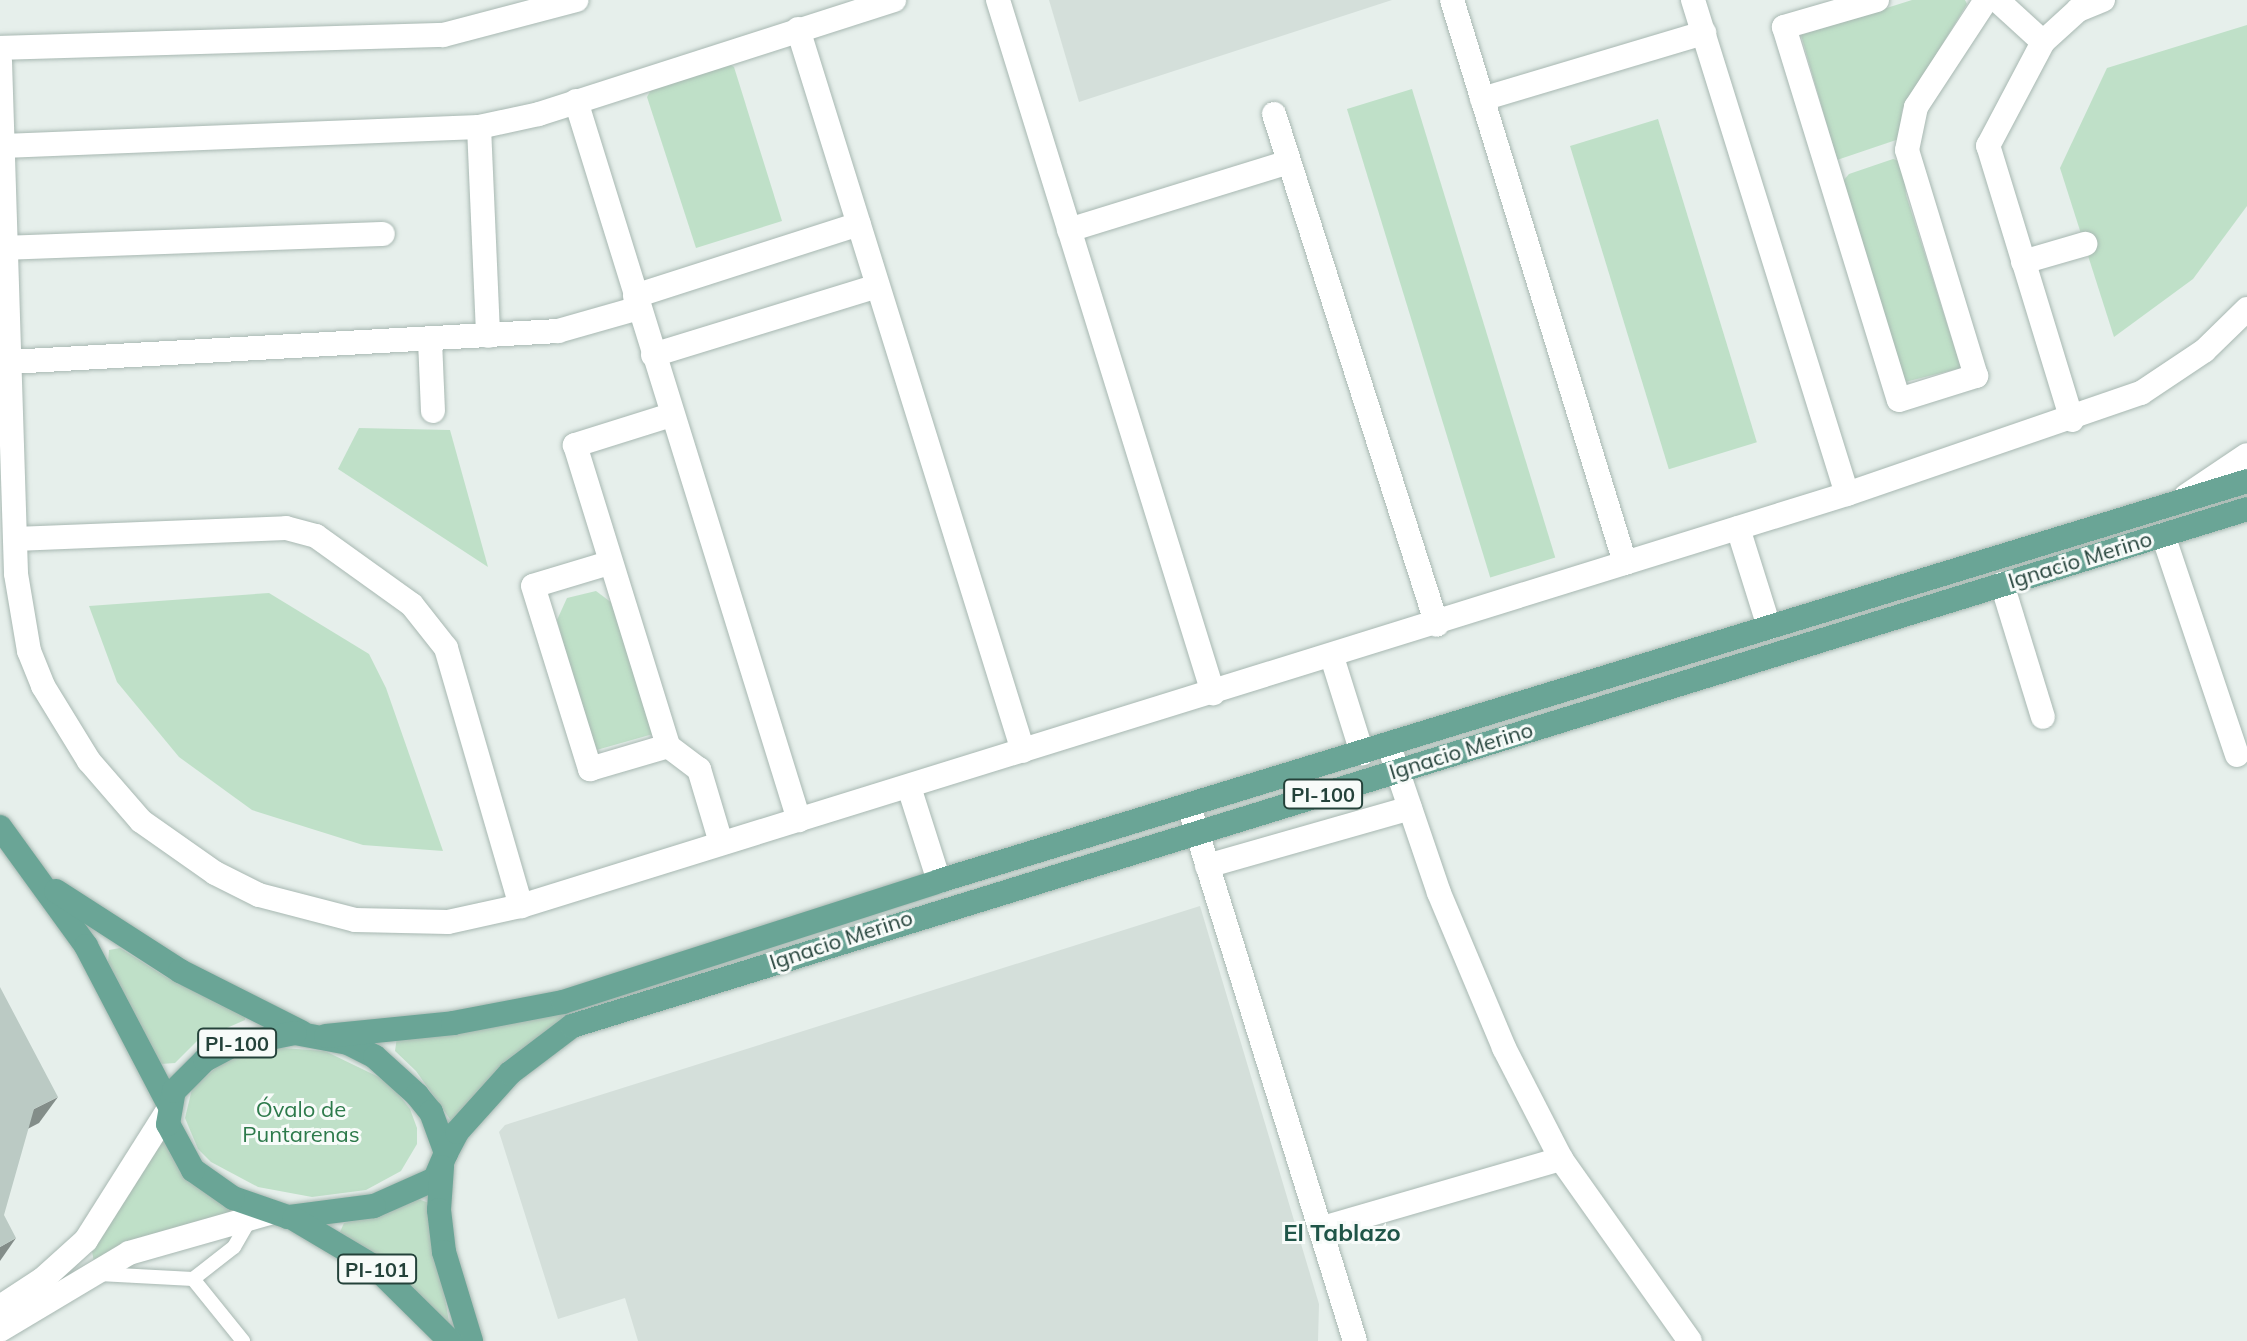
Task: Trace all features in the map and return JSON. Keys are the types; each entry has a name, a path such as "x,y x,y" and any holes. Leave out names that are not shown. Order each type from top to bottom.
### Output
{"main road":[{"name":"PI-100","path":"168,1108 187,1075 231,1046 264,1035 316,1035 465,1021 563,1002 939,881 1389,746 2247,481"},
{"name":"Ignacio Merino","path":"444,1160 457,1132 510,1073 572,1026 2247,509"},
{"name":"PI-100","path":"0,827 109,984 168,1108 171,1135 193,1170 233,1198 269,1216 374,1206 425,1187 444,1160 431,1112 397,1074 375,1057 316,1035 116,934 32,872"},
{"name":"PI-101","path":"444,1160 439,1210 444,1252 471,1341"},
{"name":"PI-101","path":"269,1216 375,1267 450,1341"}],"street":[{"path":"0,48 443,35 576,0"},
{"path":"3,146 479,127 576,101 894,0"},
{"path":"998,0 1213,693"},
{"path":"1452,0 1625,563"},
{"path":"1693,0 1847,494"},
{"path":"1877,0 1784,27 1899,400 1976,376 1907,150 1916,107 1986,0"},
{"path":"1997,0 2043,42"},
{"path":"2072,420 1988,146 2043,42 2078,10 2103,0"},
{"path":"798,29 1023,751"},
{"path":"1482,99 1704,33"},
{"path":"0,61 3,248 15,539 21,614 43,686 114,793 179,850 259,895 355,920 448,922 521,906 1437,625 1847,494 2072,420 2141,393 2175,372 2247,309"},
{"path":"576,101 799,820"},
{"path":"1274,114 1437,625"},
{"path":"479,127 488,336"},
{"path":"1069,230 1289,162"},
{"path":"9,362 558,331 859,224"},
{"path":"3,248 383,234"},
{"path":"2023,262 2085,244"},
{"path":"653,355 877,286"},
{"path":"430,340 433,411"},
{"path":"671,415 575,445 668,746 699,769 721,843"},
{"path":"2172,505 2247,455"},
{"path":"15,539 259,526 316,536 364,570 412,605 446,648 521,906"},
{"path":"1738,528 1769,627"},
{"path":"2163,535 2237,755"},
{"path":"609,563 533,586 590,769 668,746"},
{"path":"2002,584 2043,717"},
{"path":"1332,657 1362,753"},
{"path":"1389,746 1467,965 1561,1159 1683,1339"},
{"path":"909,787 939,881"},
{"path":"1189,806 1323,1228 1355,1341"},
{"path":"1207,866 1410,808"},
{"path":"0,1307 43,1279 86,1240 168,1108"},
{"path":"1323,1228 1561,1159"},
{"path":"0,1330 90,1274 158,1241 269,1216"}],"lane":[{"path":"90,1274 193,1279 269,1216"},
{"path":"193,1279 243,1341"}],"shaded area":[{"path":"1049,0 1392,0 1079,102"},
{"path":"1200,906 1319,1304 1318,1341 638,1341 625,1298 558,1319 499,1132 505,1125"}],"green space":[{"path":"1912,0 1965,0 1967,4 1902,110 1899,139 1837,160 1801,35"},
{"path":"2247,25 2247,206 2193,279 2114,337 2060,168 2107,68"},
{"path":"724,61 734,67 782,221 696,248 647,97 655,83"},
{"path":"1412,89 1555,558 1490,577 1347,109"},
{"path":"1658,119 1757,442 1669,469 1570,146"},
{"path":"1893,159 1903,162 1906,195 1961,368 1905,382 1843,181 1849,174"},
{"path":"359,428 450,430 488,567 338,469"},
{"path":"596,591 612,603 653,734 593,751 557,620 567,598"},
{"path":"269,593 369,654 386,688 443,851 363,845 252,810 179,757 117,682 89,606"},
{"path":"120,948 166,977 245,1012 245,1020 197,1041 175,1063 161,1064 108,962 109,950"},
{"path":"560,1010 563,1019 504,1062 452,1122 416,1071 395,1051 397,1037"},
{"name":"Óvalo de Puntarenas","path":"268,1047 325,1051 389,1082 410,1109 417,1128 417,1144 401,1171 366,1190 312,1197 258,1187 211,1162 198,1149 185,1118 192,1089 230,1055"},
{"path":"162,1139 241,1214 94,1262 92,1251"},
{"path":"418,1199 429,1203 450,1328 340,1232 344,1223 385,1214"}],"building":[{"path":"0,987 58,1097 34,1109 4,1215 16,1238 0,1247"}],"district":[{"name":"El Tablazo","path":"1342,1233"}]}
